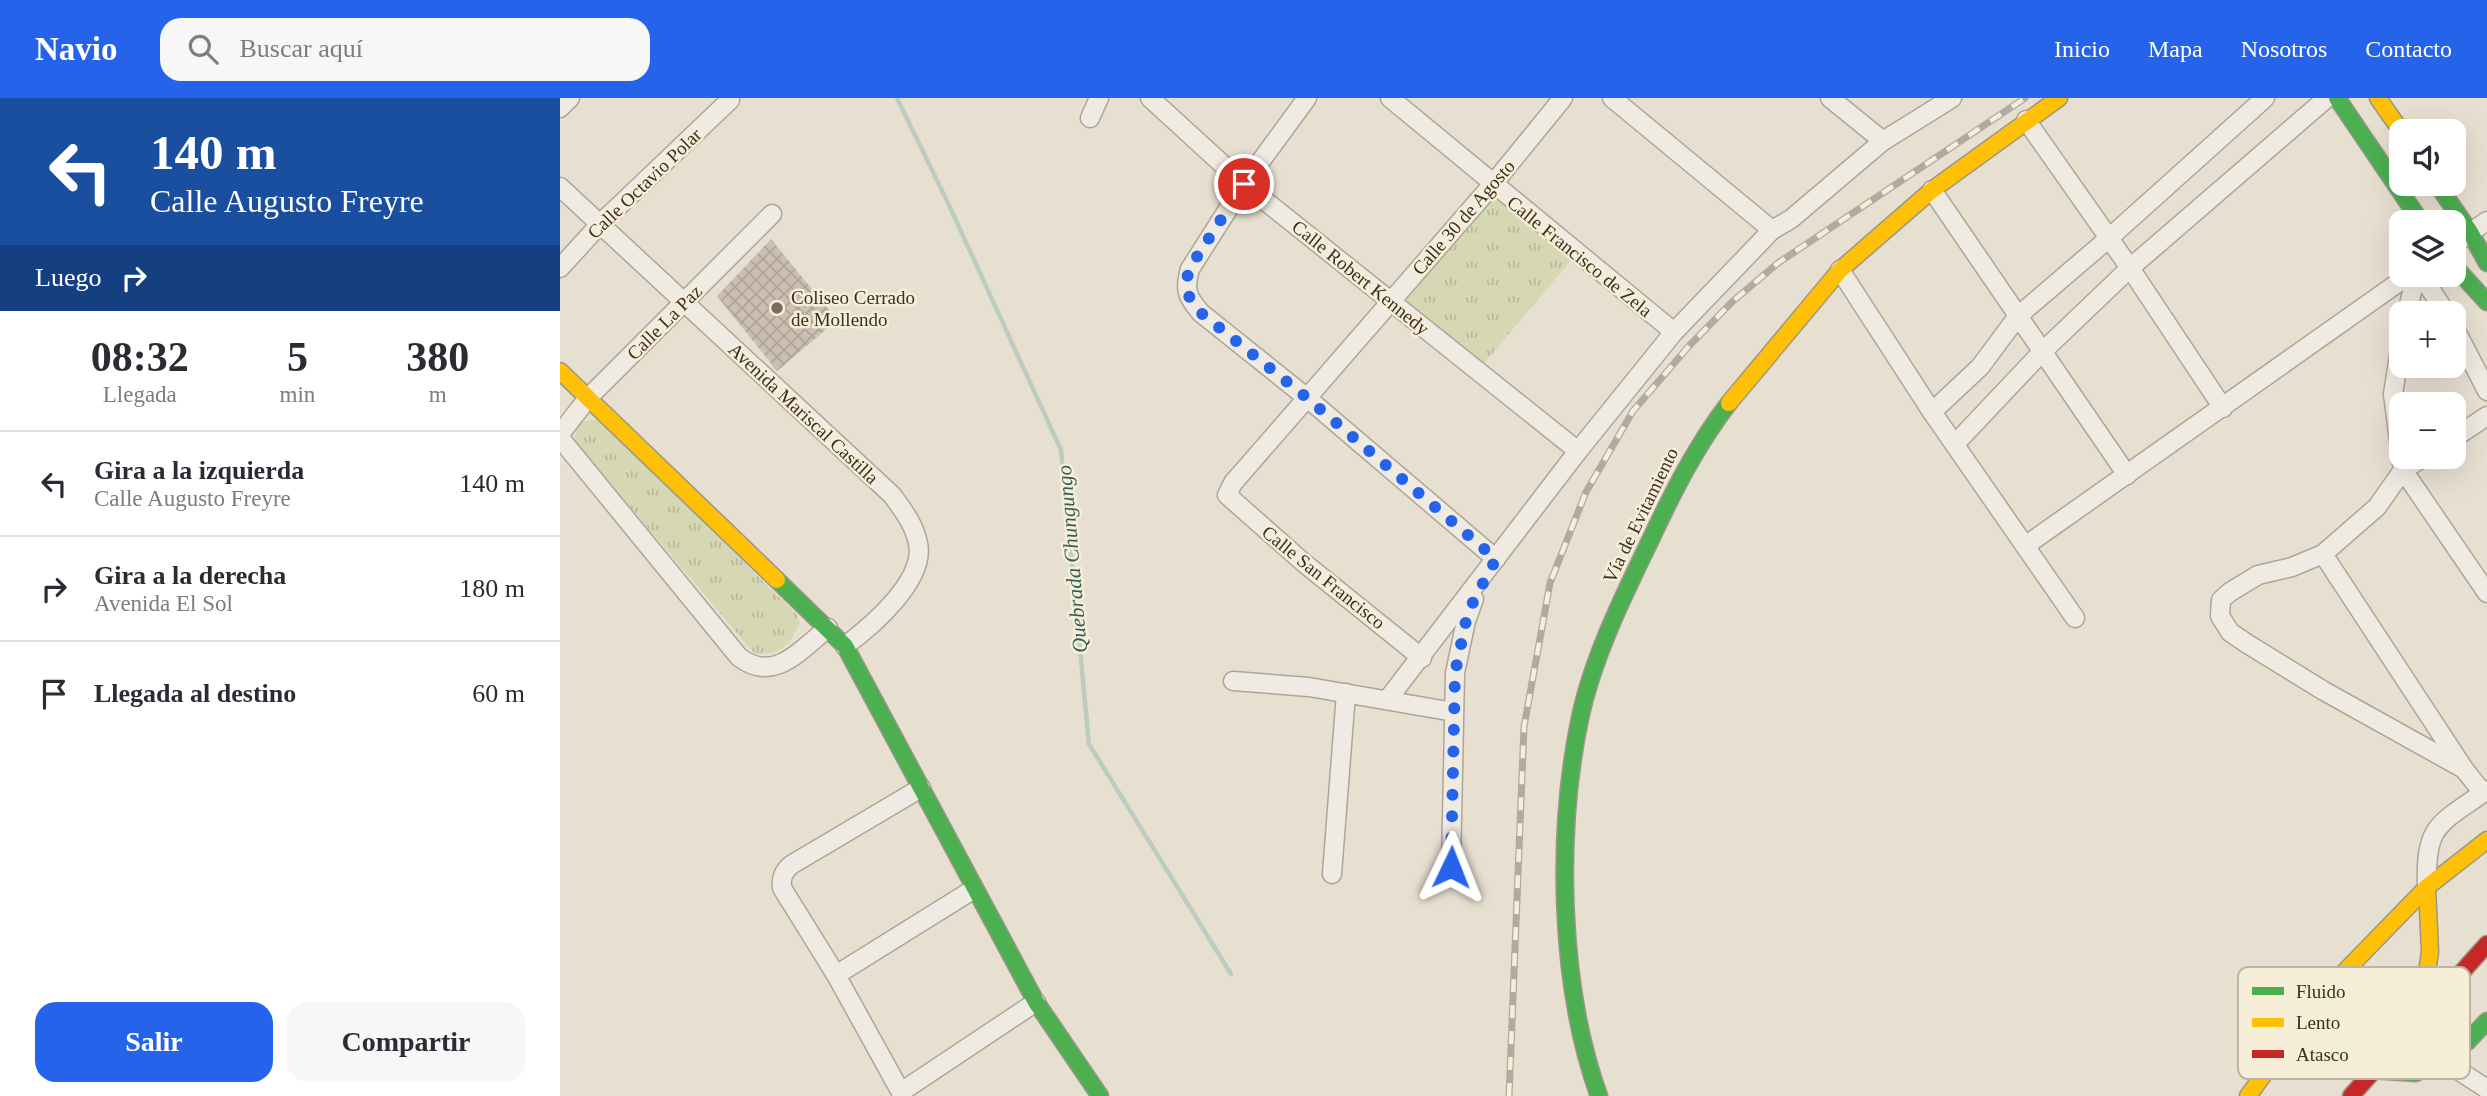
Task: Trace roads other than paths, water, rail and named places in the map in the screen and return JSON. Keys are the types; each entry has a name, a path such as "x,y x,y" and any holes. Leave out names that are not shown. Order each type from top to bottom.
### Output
{"main road":[{"name":"Vía de Evitamiento","path":"1599,1096 1586,1060 1566,936 1566,812 1580,717 1609,627 1686,466 1711,426 1753,372 1840,270 1932,190 2059,98"},
{"path":"2336,98 2413,210"},
{"path":"2378,98 2393,119"},
{"path":"2445,196 2487,263"},
{"path":"2466,279 2487,302"},
{"path":"560,371 845,646 1036,1002 1100,1096"},
{"path":"2349,967 2427,887 2487,840"},
{"path":"2427,887 2430,952 2428,967"},
{"path":"2466,967 2487,944"},
{"path":"2470,1039 2487,1021"},
{"path":"2248,1096 2260,1079"},
{"path":"2351,1096 2365,1079"}],"street":[{"path":"560,108 570,98"},
{"path":"1090,117 1099,98"},
{"name":"Calle Robert Kennedy","path":"1150,98 1244,184 1578,451"},
{"path":"1307,98 1244,184 1189,269 1185,285 1187,298 1201,313 1306,397 1496,559"},
{"name":"Calle Francisco de Zela","path":"1390,98 1674,332"},
{"name":"Calle 30 de Agosto","path":"1227,495 1233,483 1493,184 1563,98"},
{"path":"1612,98 1772,230"},
{"path":"1830,98 1883,141"},
{"path":"1388,699 1578,451 1674,332 1772,230 1791,219 1883,141 1952,98"},
{"path":"1932,412 1980,368 2018,316 2265,98"},
{"path":"1955,444 2042,352 2130,268 2327,98"},
{"name":"Calle Octavio Polar","path":"560,268 601,223 730,100"},
{"path":"2026,120 2130,268 2223,408"},
{"name":"Avenida Mariscal Castilla","path":"560,187 892,495 913,524 919,546 916,568 886,610 871,626 845,646"},
{"path":"1932,190 2127,475"},
{"name":"Calle La Paz","path":"560,436 588,398 772,214"},
{"path":"2466,235 2487,221"},
{"path":"1840,270 1932,412 2075,618"},
{"path":"2025,546 2392,287"},
{"path":"2466,350 2487,391"},
{"path":"2466,430 2487,416"},
{"path":"560,436 739,657 751,666 762,669 773,667 828,628"},
{"path":"2398,469 2377,507 2323,554 2292,567 2258,575 2230,592 2221,600 2220,617 2230,632 2246,643 2324,691 2464,769"},
{"path":"2407,469 2487,593"},
{"name":"Calle San Francisco","path":"1227,495 1304,563 1422,658"},
{"path":"2323,554 2464,769 2485,792 2438,826 2429,840 2426,858 2427,887"},
{"path":"1451,867 1455,673 1466,621 1496,559"},
{"path":"1233,681 1276,683 1388,699 1454,712"},
{"path":"1332,874 1346,693"},
{"path":"921,788 791,865 783,874 782,888 836,975 902,1094 1036,1002"},
{"path":"836,975 974,889"},
{"path":"2470,1078 2487,1089"}],"waterway":[{"name":"Quebrada Chungungo","path":"897,98 1061,450 1089,744 1231,974"}],"railway":[{"path":"1509,1096 1524,727 1550,583 1586,492 1633,411 1689,346 1732,302 1778,263 2025,98"}],"place":[{"name":"Coliseo Cerrado de Mollendo","path":"777,308"}]}
